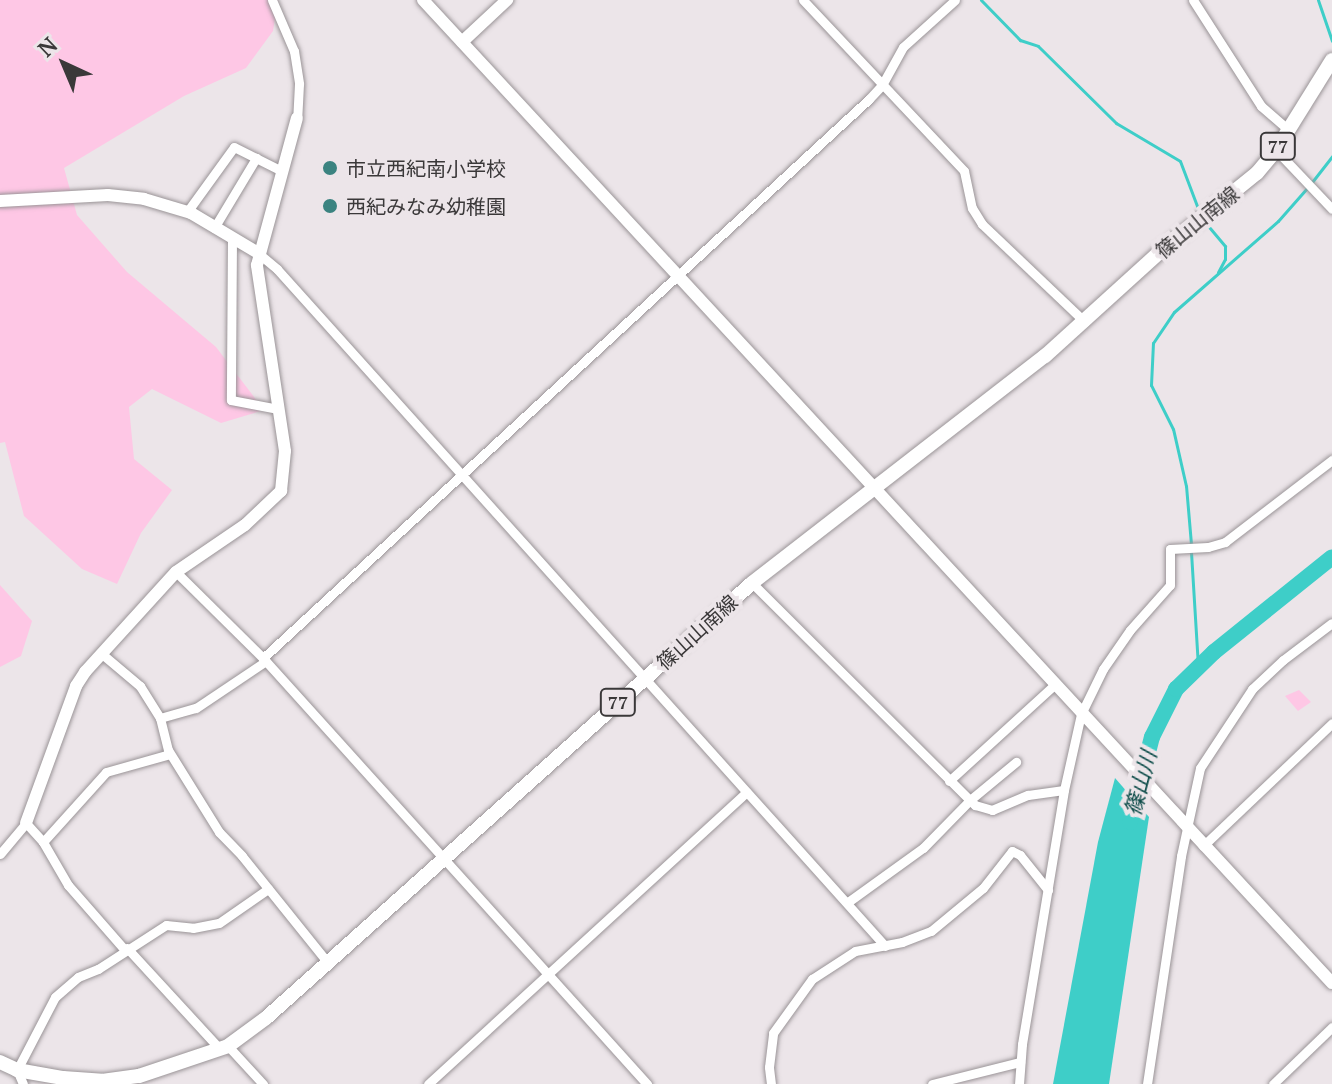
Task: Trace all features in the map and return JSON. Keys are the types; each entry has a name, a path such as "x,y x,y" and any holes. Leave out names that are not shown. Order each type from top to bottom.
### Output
{"main road":[{"name":"篠山山南線","path":"0,1062 17,1070 102,1081 139,1076 224,1048 328,963 752,583 1085,322 1257,173 1276,150 1286,128 1332,60"}],"street":[{"path":"0,854 26,823 76,686 176,572 245,525 281,491 285,451 259,285 258,253 297,118 299,84 294,51 272,0"},
{"path":"423,0 675,275 876,486 1054,685 1332,983"},
{"path":"462,42 507,0"},
{"path":"803,0 964,171 972,208 982,224 1085,322"},
{"path":"160,718 196,708 265,659 882,85 903,47 955,0"},
{"path":"1193,0 1261,106 1286,128"},
{"path":"187,212 234,147 282,171"},
{"path":"1276,150 1332,209"},
{"path":"214,228 256,158"},
{"path":"0,201 108,195 154,201 187,212 258,253 277,269 885,946"},
{"path":"232,238 231,400 278,409"},
{"path":"1019,1084 1064,790 1084,717 1121,643 1170,585 1170,549 1208,547 1225,542 1332,460"},
{"path":"176,572 265,659 647,1084"},
{"path":"752,583 970,800 992,810 1028,795 1064,790"},
{"path":"1147,1084 1185,826 1200,768 1226,723 1262,679 1332,623"},
{"path":"102,654 140,686 160,718 170,754 219,832 328,963"},
{"path":"949,781 1054,685"},
{"path":"1203,846 1332,723"},
{"path":"43,842 106,772 170,754"},
{"path":"848,902 923,848 970,800 1016,762"},
{"path":"428,1084 747,792"},
{"path":"26,823 43,842 68,885 126,948 263,1084"},
{"path":"771,1084 769,1067 773,1033 788,1008 812,979 855,951 885,946 931,931 983,888 1012,851 1020,855 1048,890"},
{"path":"23,1084 17,1070 55,997 78,977 98,969 126,948 166,925 193,928 219,923 268,889"},
{"path":"1273,1084 1332,1027"},
{"path":"932,1084 1020,1062"}],"shaded area":[{"path":"0,0 278,0 273,31 246,68 184,96 64,168 77,215 127,272 216,347 264,410 221,423 152,389 129,407 134,459 172,490 141,533 117,584 82,569 24,516 5,442 0,443"},
{"path":"0,585 32,621 21,656 0,667"},
{"path":"1299,690 1311,702 1298,711 1285,696"}],"water":[{"path":"1115,778 1149,817 1109,1084 1053,1084 1098,842"}],"waterway":[{"path":"981,0 1020,40 1038,46 1116,123 1180,161 1200,214"},
{"path":"1318,0 1332,41"},
{"path":"1312,182 1332,156"},
{"path":"1191,544 1186,486 1173,429 1151,385 1153,343 1174,312 1278,221 1307,188"},
{"path":"1204,221 1225,246 1225,259 1218,272"},
{"path":"1191,552 1198,667"},
{"name":"篠山川","path":"1130,822 1152,737 1176,689 1214,652 1332,557"}],"place":[{"name":"市立西紀南小学校","path":"330,168"},
{"name":"西紀みなみ幼稚園","path":"330,206"}]}
